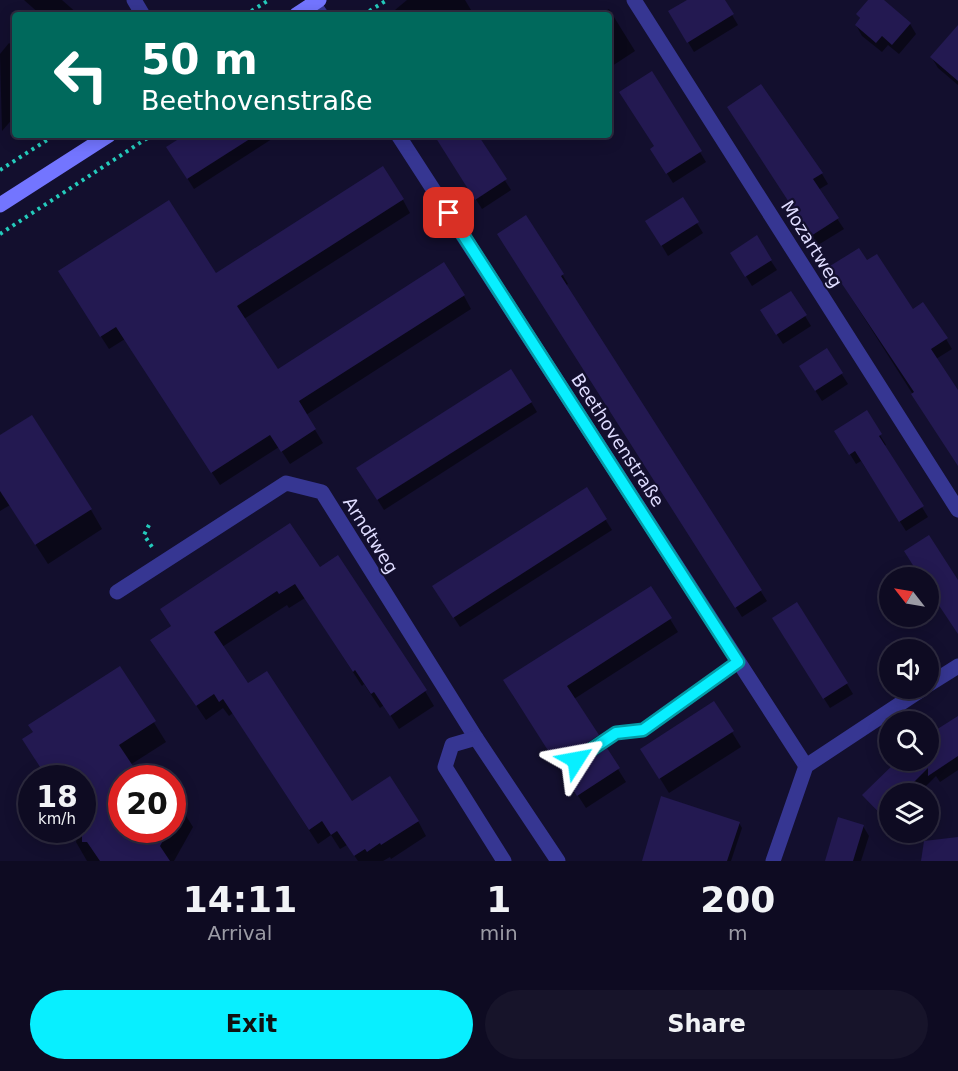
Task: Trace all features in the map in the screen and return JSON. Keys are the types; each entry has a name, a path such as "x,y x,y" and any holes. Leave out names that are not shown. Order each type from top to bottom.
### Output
{"main road":[{"path":"303,12 318,6"},
{"path":"0,205 104,138"}],"street":[{"name":"Mozartweg","path":"634,0 958,510"},
{"name":"Beethovenstraße","path":"400,138 806,766"},
{"name":"Arndtweg","path":"117,592 286,483 322,492 476,738 558,861"},
{"path":"939,678 958,666"},
{"path":"774,861 806,766 907,699"},
{"path":"476,738 452,746 445,767 504,861"}],"lane":[{"path":"576,760 616,733 643,730 738,662"}],"path":[{"path":"250,12 269,0"},
{"path":"368,12 387,0"},
{"path":"0,170 51,138"},
{"path":"0,234 147,138"}],"building":[{"path":"687,0 725,0 734,14 687,43 668,11"},
{"path":"868,0 884,0 911,23 892,45 882,36 876,43 855,25 860,18 856,14"},
{"path":"958,25 958,81 930,57"},
{"path":"652,71 702,151 666,174 650,149 654,146 619,92"},
{"path":"761,84 823,173 813,179 839,218 811,236 727,107"},
{"path":"180,138 251,138 187,179 166,147"},
{"path":"436,138 480,138 507,179 475,200"},
{"path":"383,166 404,199 237,306 278,369 444,262 465,295 299,401 316,429 281,452 270,435 211,473 116,327 100,337 58,271 169,200 216,273"},
{"path":"683,197 699,222 661,246 645,221"},
{"path":"526,215 564,274 561,276 762,590 735,608 497,234"},
{"path":"757,235 772,260 745,277 730,253"},
{"path":"859,248 867,260 877,254 913,309 923,302 948,338 931,349 958,390 958,466 911,394 914,392 830,266"},
{"path":"791,291 807,315 776,335 760,310"},
{"path":"827,348 843,373 815,391 799,366"},
{"path":"511,369 532,402 377,500 356,468"},
{"path":"867,410 882,434 879,436 924,506 899,522 855,451 849,455 834,431"},
{"path":"32,415 92,509 35,545 0,491 0,435"},
{"path":"587,487 607,519 453,618 432,586"},
{"path":"290,523 320,567 338,555 427,690 390,716 374,692 371,694 355,670 353,672 295,584 279,594 277,591 214,632 248,683 267,671 352,801 390,776 419,821 381,845 380,843 367,852 365,849 354,856 337,831 331,835 322,821 309,830 223,699 219,702 214,694 196,706 150,640 171,626 160,609"},
{"path":"929,535 958,580 958,634 939,606 939,567 914,567 904,551"},
{"path":"651,586 672,618 567,686 599,735 571,754 570,764 573,767 580,766 607,748 620,768 577,796 503,680"},
{"path":"797,602 848,683 823,699 772,618"},
{"path":"120,666 156,721 119,745 132,765 108,765 108,843 162,843 160,846 170,861 100,861 88,843 96,843 96,765 39,765 22,739 33,732 28,725"},
{"path":"714,701 734,731 659,779 640,749"},
{"path":"958,716 958,756 939,769 939,728"},
{"path":"887,771 925,771 913,783 879,783 879,813 862,795"},
{"path":"661,796 740,822 727,861 642,861"},
{"path":"838,817 864,825 853,861 825,861"},
{"path":"958,837 958,861 921,861 924,843 939,843 939,839"}],"route":[{"path":"449,213 738,662 643,730 616,733 576,760"}]}
